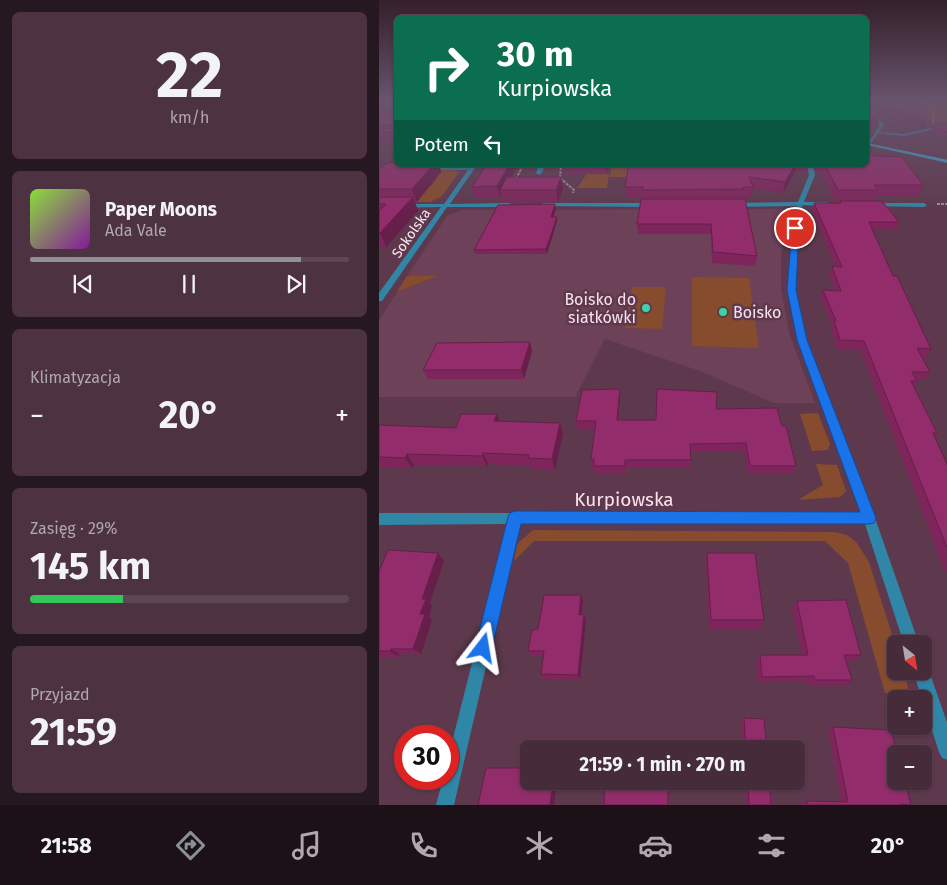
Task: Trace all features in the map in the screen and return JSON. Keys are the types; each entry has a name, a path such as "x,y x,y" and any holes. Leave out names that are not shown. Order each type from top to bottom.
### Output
{"street":[{"path":"869,144 947,162"},
{"path":"417,168 473,167"},
{"name":"Sokolska","path":"379,299 473,167"},
{"path":"539,173 541,167"},
{"path":"810,167 812,175 800,204 795,228 791,290 802,340 869,518 909,635"},
{"path":"724,205 835,204"},
{"path":"865,204 924,204"},
{"path":"379,206 512,205"},
{"path":"541,205 667,205"},
{"path":"445,805 515,517"},
{"name":"Kurpiowska","path":"379,519 515,517 869,518"},
{"path":"924,680 947,752"}],"path":[{"path":"516,178 522,167"},
{"path":"560,178 561,167"}],"shaded area":[{"path":"612,167 661,167 662,177 610,177"},
{"path":"432,169 460,171 441,197 430,202 379,202 379,185 431,186 438,176"},
{"path":"587,174 609,174 607,188 577,188"},
{"path":"782,209 790,213 781,254 781,288 789,333 815,403 774,403 700,371 605,339 575,397 379,397 379,321 397,292 436,277 407,276 447,216 461,210"},
{"path":"407,276 438,276 397,292"},
{"name":"Boisko","path":"692,277 749,278 759,348 692,346"},
{"name":"Boisko do siatkówki","path":"632,287 666,287 662,329 625,328"},
{"path":"818,413 830,444 828,450 812,451 800,414"},
{"path":"816,464 837,465 846,491 840,497 798,500 823,485"},
{"path":"533,530 835,532 847,535 857,543 869,562 892,635 887,635 887,680 907,680 908,690 887,690 887,693 885,693 848,563 825,541 534,541 514,561 517,544"}],"building":[{"path":"869,152 874,156 902,157 923,185 874,185 878,190 838,190 826,167 869,167"},
{"path":"394,162 394,167 431,167 412,189 379,189 379,169 387,163"},
{"path":"485,167 508,167 497,186 472,187"},
{"path":"628,167 794,167 785,182 749,177 753,187 743,187 744,189 642,190 643,187 625,187"},
{"path":"507,177 561,177 556,190 500,190"},
{"path":"379,197 413,197 380,233 379,211 386,204 379,204"},
{"path":"641,199 745,199 757,256 713,252 711,224 637,224"},
{"path":"840,201 882,201 899,222 869,222 893,276 897,276 931,349 917,348 930,372 912,372 917,381 911,381 937,433 933,433 948,466 948,550 864,341 840,340 834,321 836,321 823,290 841,291 832,266 842,267 814,203 841,203"},
{"path":"555,204 551,217 557,217 546,249 474,250 498,205"},
{"path":"530,342 521,370 423,370 437,343"},
{"path":"620,389 617,420 656,420 657,389 717,392 716,409 777,408 782,426 786,426 796,466 750,466 746,443 690,444 691,460 625,460 625,466 594,466 594,459 591,459 596,421 576,421 582,390"},
{"path":"461,414 497,414 494,421 560,423 552,459 528,458 529,455 483,453 482,456 407,454 405,458 379,457 379,425 456,428"},
{"path":"388,550 438,553 422,599 426,599 420,614 425,614 413,649 379,651 379,571"},
{"path":"707,553 755,553 764,620 711,620"},
{"path":"544,595 581,595 579,615 584,614 578,675 541,674 544,651 528,651 532,630 538,629"},
{"path":"846,600 861,655 844,655 852,680 815,680 814,676 762,677 760,655 808,655 797,601"},
{"path":"744,718 764,719 766,740 745,740"},
{"path":"833,727 887,730 887,735 892,735 895,745 887,745 887,790 907,790 911,805 807,805 807,801 848,802"},
{"path":"486,768 520,768 520,790 552,790 550,805 478,805"},
{"path":"605,790 668,790 668,805 604,805"},
{"path":"748,790 770,790 771,805 749,805"}],"place":[{"name":"Boisko do siatkówki","path":"646,308"},
{"name":"Boisko","path":"723,312"}],"route":[{"path":"483,648 515,517 869,518 802,340 791,290 795,228"}]}
